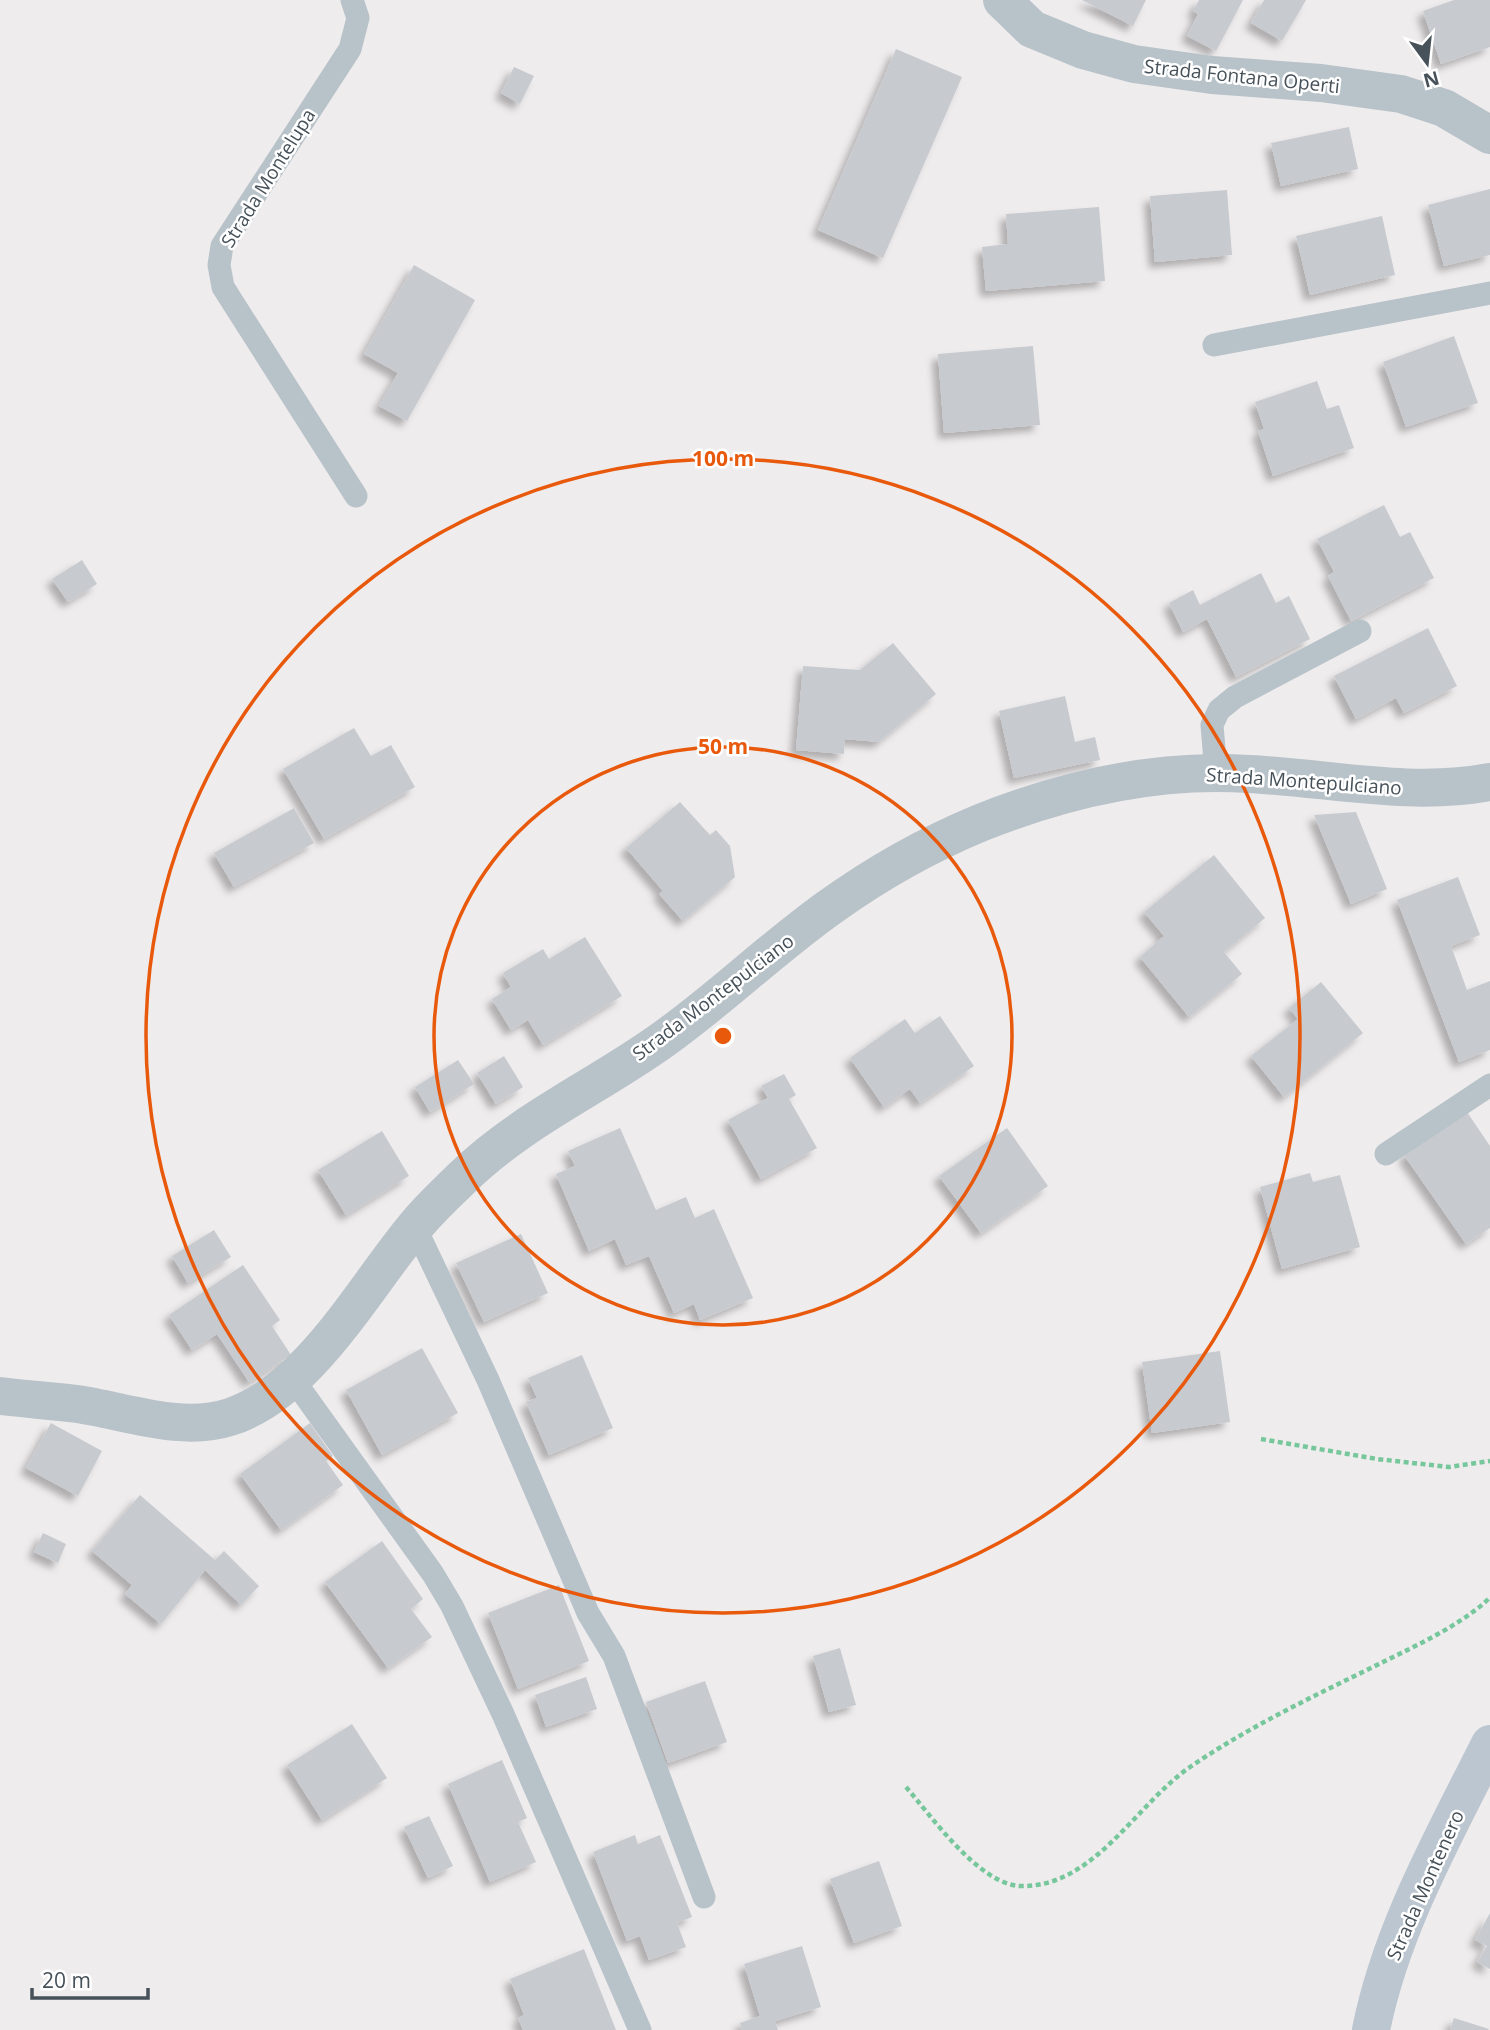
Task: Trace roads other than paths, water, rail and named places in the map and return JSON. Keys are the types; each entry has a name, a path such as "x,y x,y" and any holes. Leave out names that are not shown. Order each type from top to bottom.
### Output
{"main road":[{"name":"Strada Montenero","path":"1371,2030 1395,1947 1432,1860 1490,1744"}],"street":[{"name":"Strada Fontana Operti","path":"1002,0 1032,29 1134,64 1212,75 1321,83 1401,94 1444,108 1490,135"},
{"name":"Strada Montepulciano","path":"0,1396 80,1405 151,1420 202,1422 230,1418 263,1402 293,1379 348,1317 415,1227 466,1174 535,1120 660,1042 830,907 912,854 979,824 1041,800 1109,783 1176,774 1247,773 1414,788 1465,787 1490,782"}],"lane":[{"name":"Strada Montelupa","path":"352,0 358,18 350,50 222,246 219,265 222,288 356,496"},
{"path":"1214,345 1490,293"},
{"path":"1216,773 1212,725 1219,710 1235,697 1360,631"},
{"path":"1386,1154 1490,1085"},
{"path":"415,1227 488,1380 588,1613 614,1656 705,1897"},
{"path":"293,1379 433,1574 452,1606 503,1714 640,2030"}]}
